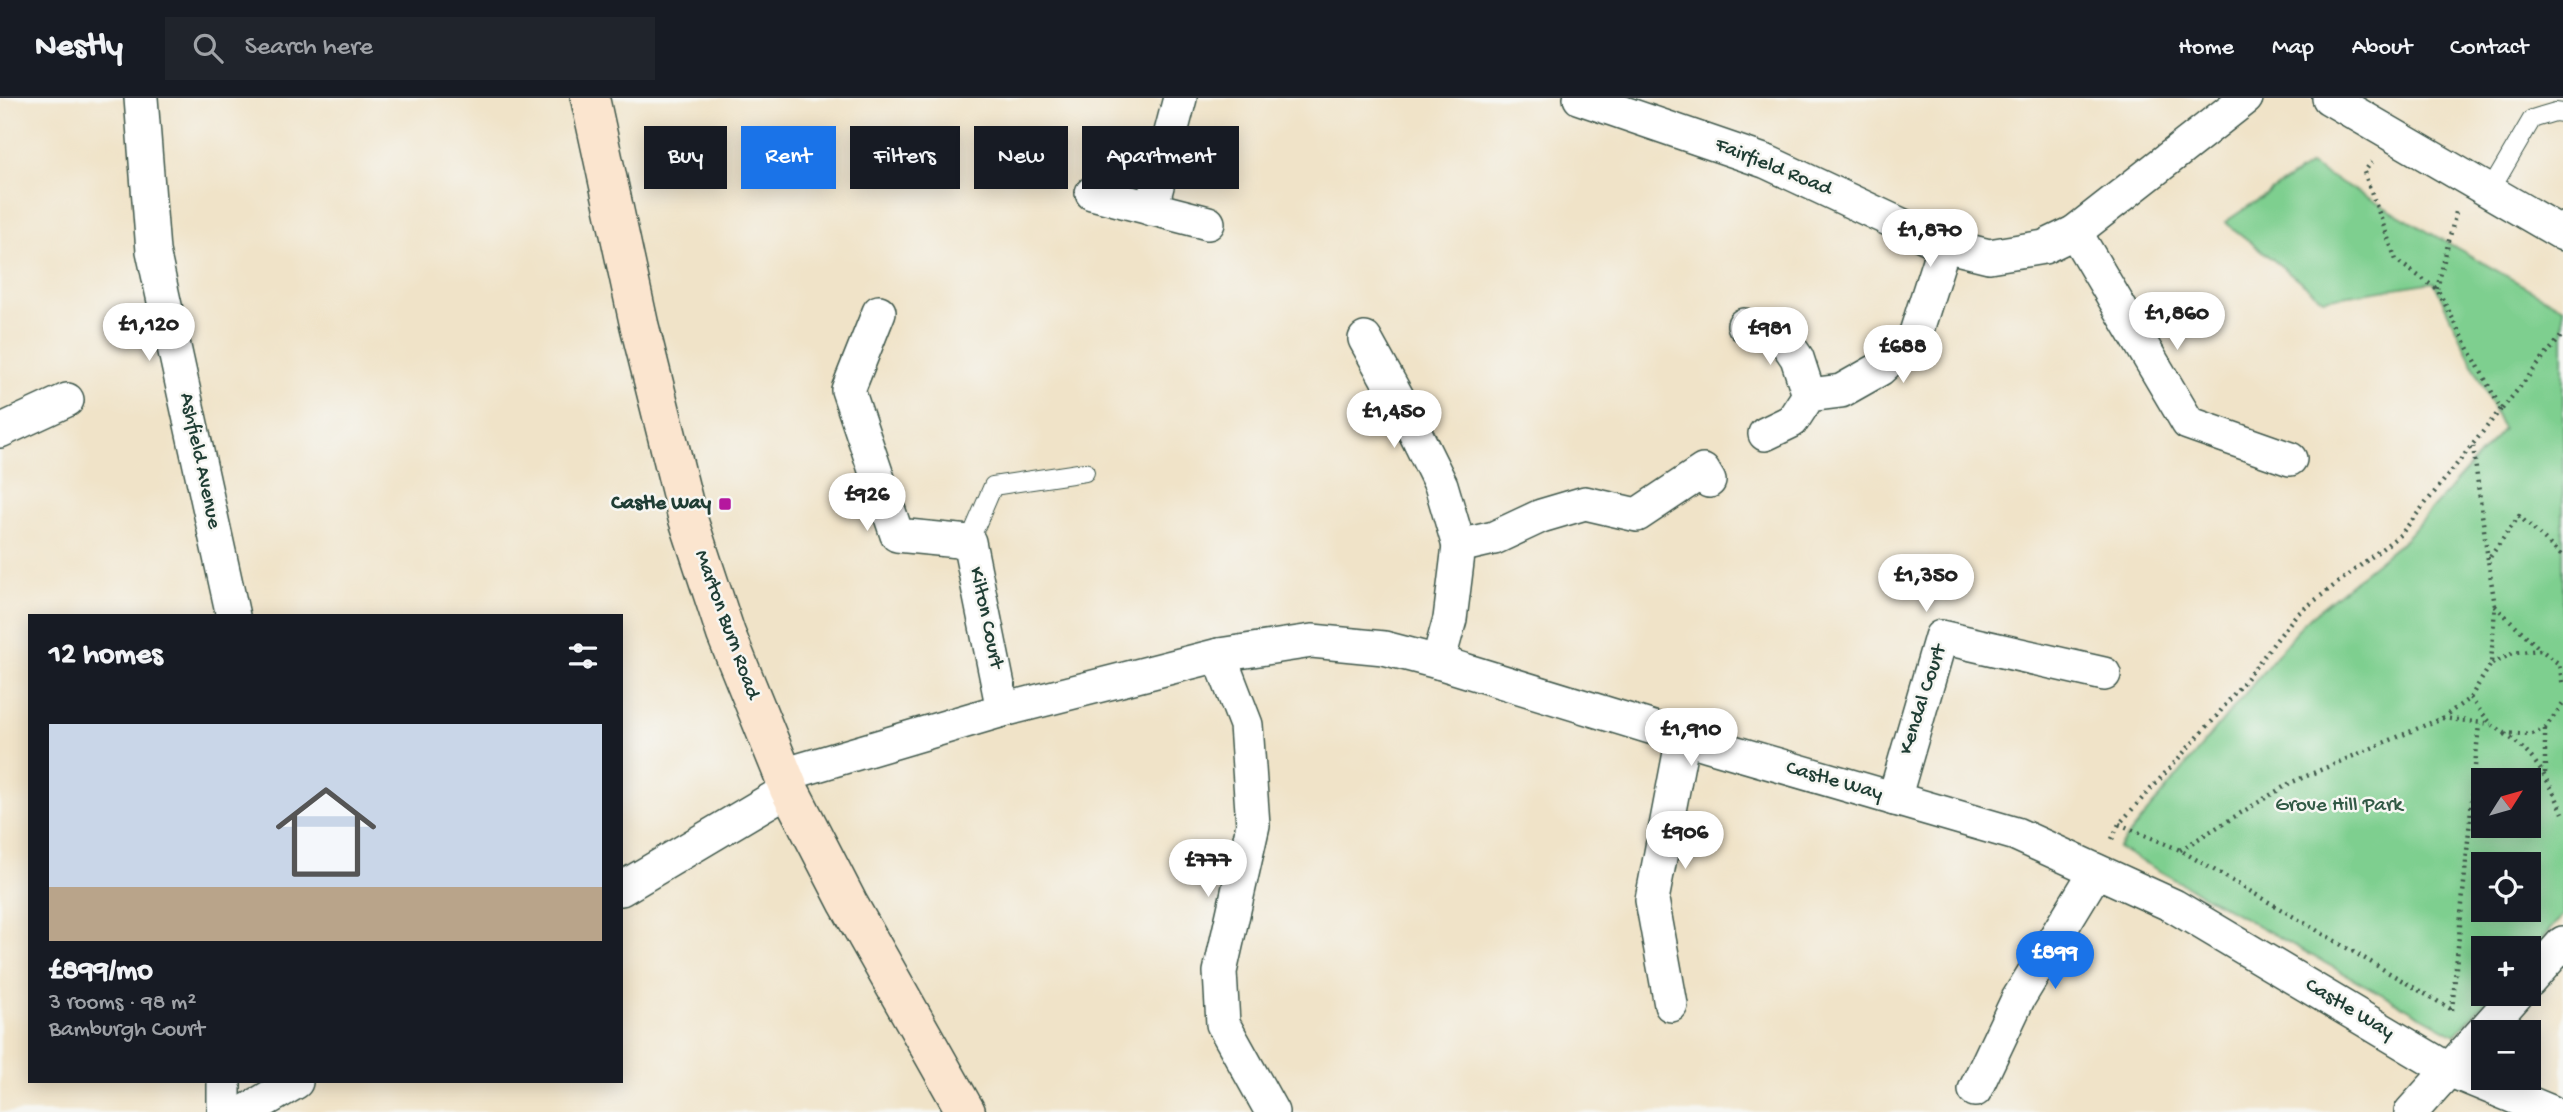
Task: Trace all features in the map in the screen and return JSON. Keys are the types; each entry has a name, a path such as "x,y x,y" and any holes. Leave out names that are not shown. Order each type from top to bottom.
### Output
{"street":[{"name":"Ashfield Avenue","path":"141,98 153,251 233,614"},
{"name":"Marton Burn Road","path":"590,98 639,324 687,516 726,634 786,782 848,904 966,1112"},
{"path":"1151,209 1180,98"},
{"name":"Fairfield Road","path":"1580,98 1621,104 1768,162 1944,245 1989,256 2044,247 2076,232 2246,98"},
{"path":"2329,98 2563,234"},
{"path":"1092,193 1208,223"},
{"path":"2076,232 2188,423 2290,459"},
{"path":"1765,434 1792,421 1809,395 1841,391 1870,375 1915,336 1944,245"},
{"name":"Kilton Court","path":"879,312 848,390 897,535 969,542 1003,710"},
{"path":"1744,324 1780,333 1797,358 1809,395"},
{"path":"1365,339 1441,485 1459,546 1450,619 1438,662"},
{"path":"0,431 67,400"},
{"path":"1459,546 1494,538 1541,516 1585,503 1637,515 1703,471 1709,481"},
{"name":"Kendal Court","path":"1894,799 1941,636 2104,674"},
{"name":"Castle Way","path":"623,887 786,782 1003,710 1219,655 1312,641 1384,648 2016,834 2174,906 2449,1070 2551,1112"},
{"path":"1219,655 1246,725 1253,825 1220,972 1223,1024 1272,1112"},
{"path":"1671,1004 1652,900 1683,737"},
{"path":"1975,1090 2018,999 2096,871"},
{"path":"2541,968 2563,943"},
{"path":"2494,1020 2506,1006"},
{"path":"2411,1112 2471,1046"},
{"path":"224,1083 224,1112"},
{"path":"244,1112 294,1083"}],"lane":[{"path":"2467,178 2532,119 2555,112 2563,113"},
{"path":"969,542 993,486 1085,472"}],"path":[{"path":"2364,172 2396,260 2437,289 2500,411"},
{"path":"2437,289 2467,178"},
{"path":"2096,871 2119,824 2215,718 2296,615 2402,534 2563,334"},
{"path":"2179,850 2290,783 2442,719 2470,698 2491,664 2495,606 2473,446"},
{"path":"2488,560 2519,516 2563,557"},
{"path":"2495,606 2541,650 2561,665 2563,686"},
{"path":"2491,664 2513,653 2541,650"},
{"path":"2470,698 2492,724 2525,749 2544,774 2563,813"},
{"path":"2505,733 2530,734 2545,728 2563,704"},
{"path":"2442,719 2492,724"},
{"path":"2452,1010 2479,724"},
{"path":"2544,774 2545,728"},
{"path":"2119,824 2179,850 2471,1021"}],"green space":[{"name":"Grove Hill Park","path":"2310,165 2563,308 2563,915 2541,940 2541,936 2471,936 2471,1006 2481,1006 2455,1035 2118,848 2304,622 2403,541 2503,429 2434,282 2323,299 2225,222"}],"place":[{"name":"Castle Way","path":"725,504"}]}
